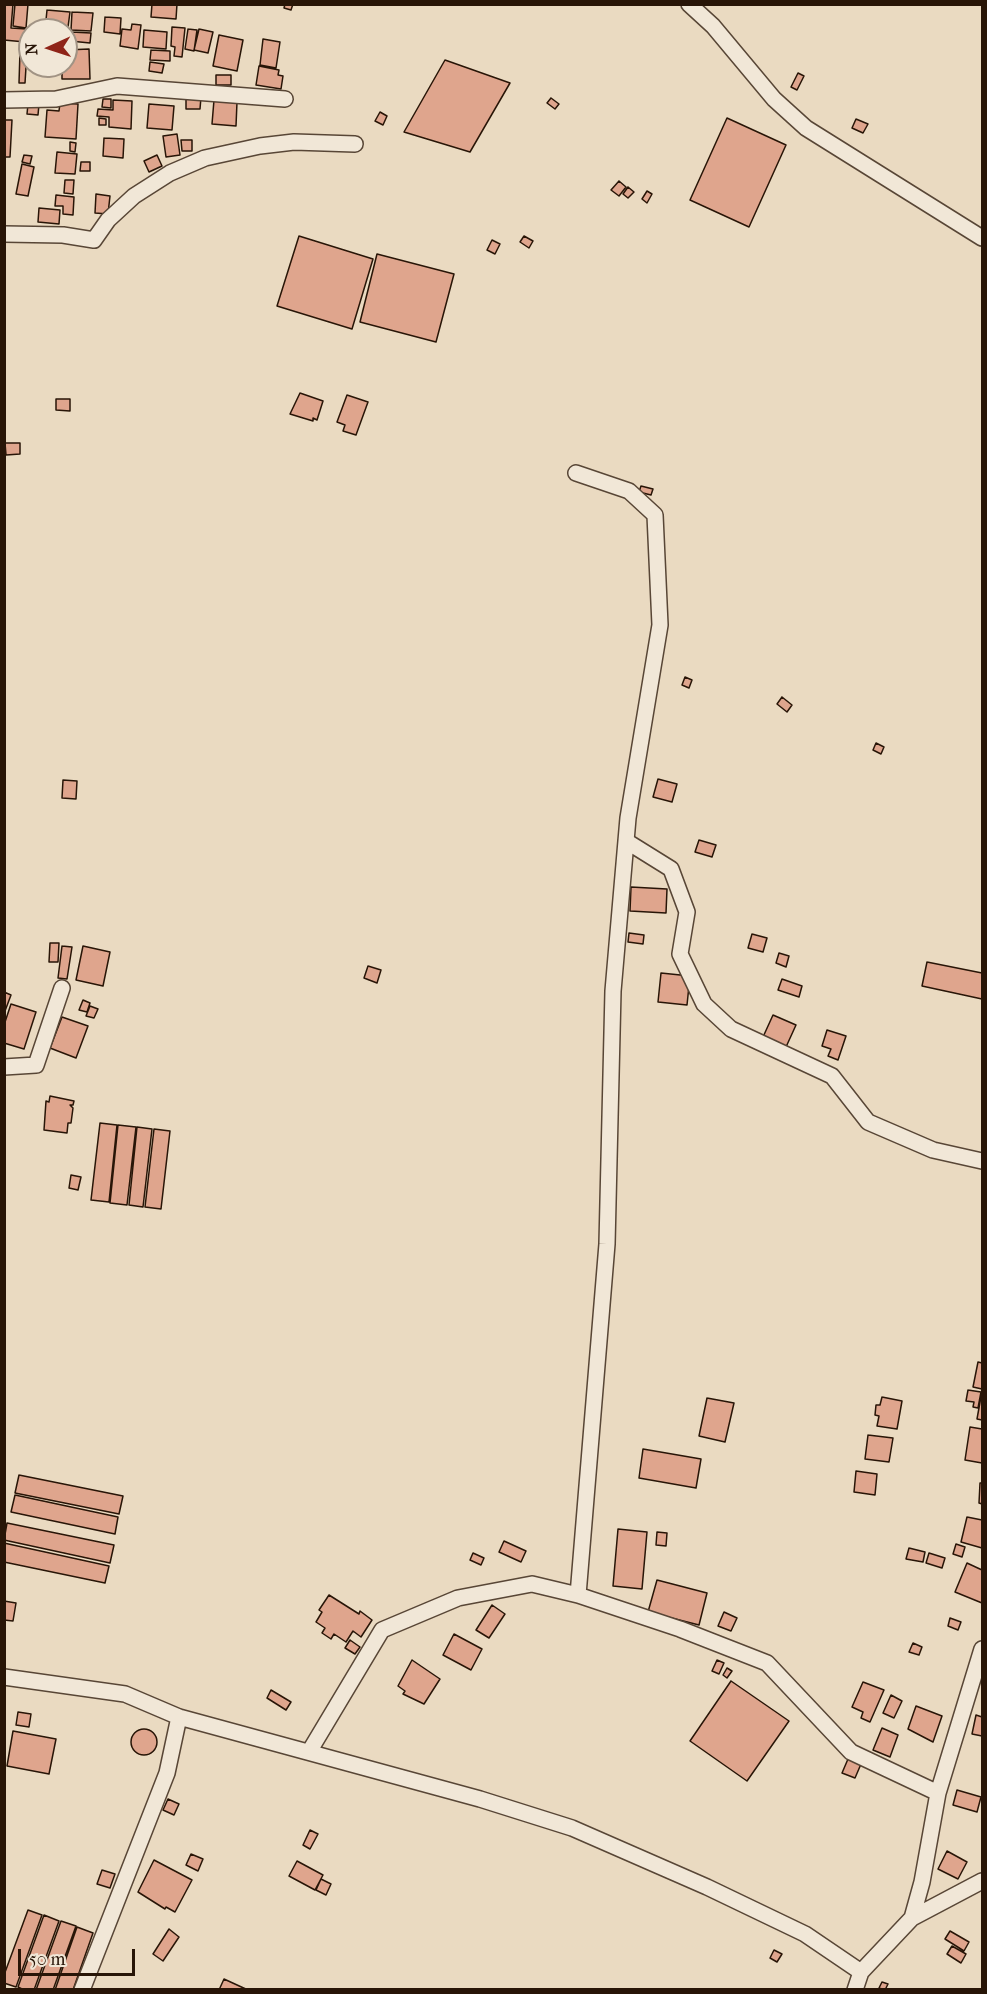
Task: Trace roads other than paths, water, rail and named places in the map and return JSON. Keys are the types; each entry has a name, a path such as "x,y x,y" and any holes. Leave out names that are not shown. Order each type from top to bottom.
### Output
{"street":[{"path":"689,4 713,26 774,99 806,128 982,238"},
{"path":"4,100 56,99 117,86 285,99"},
{"path":"4,234 63,235 94,240 108,220 134,196 170,173 205,158 260,146 294,142 355,144"},
{"path":"576,473 629,491 655,515 660,625 626,841 613,991 607,1245 578,1595"},
{"path":"626,841 671,869 687,912 680,954 704,1004 731,1029 832,1076 868,1122 933,1150 982,1161"},
{"path":"4,1067 36,1065 62,988"},
{"path":"309,1752 382,1630 458,1598 532,1584 578,1595 680,1629 767,1662 851,1752 938,1793"},
{"path":"912,1918 938,1793 982,1649"},
{"path":"4,1677 125,1694 179,1717 480,1799 572,1828 707,1887 805,1934 861,1972"},
{"path":"82,1989 167,1773 179,1717"},
{"path":"855,1989 861,1972 912,1918 982,1881"}]}
